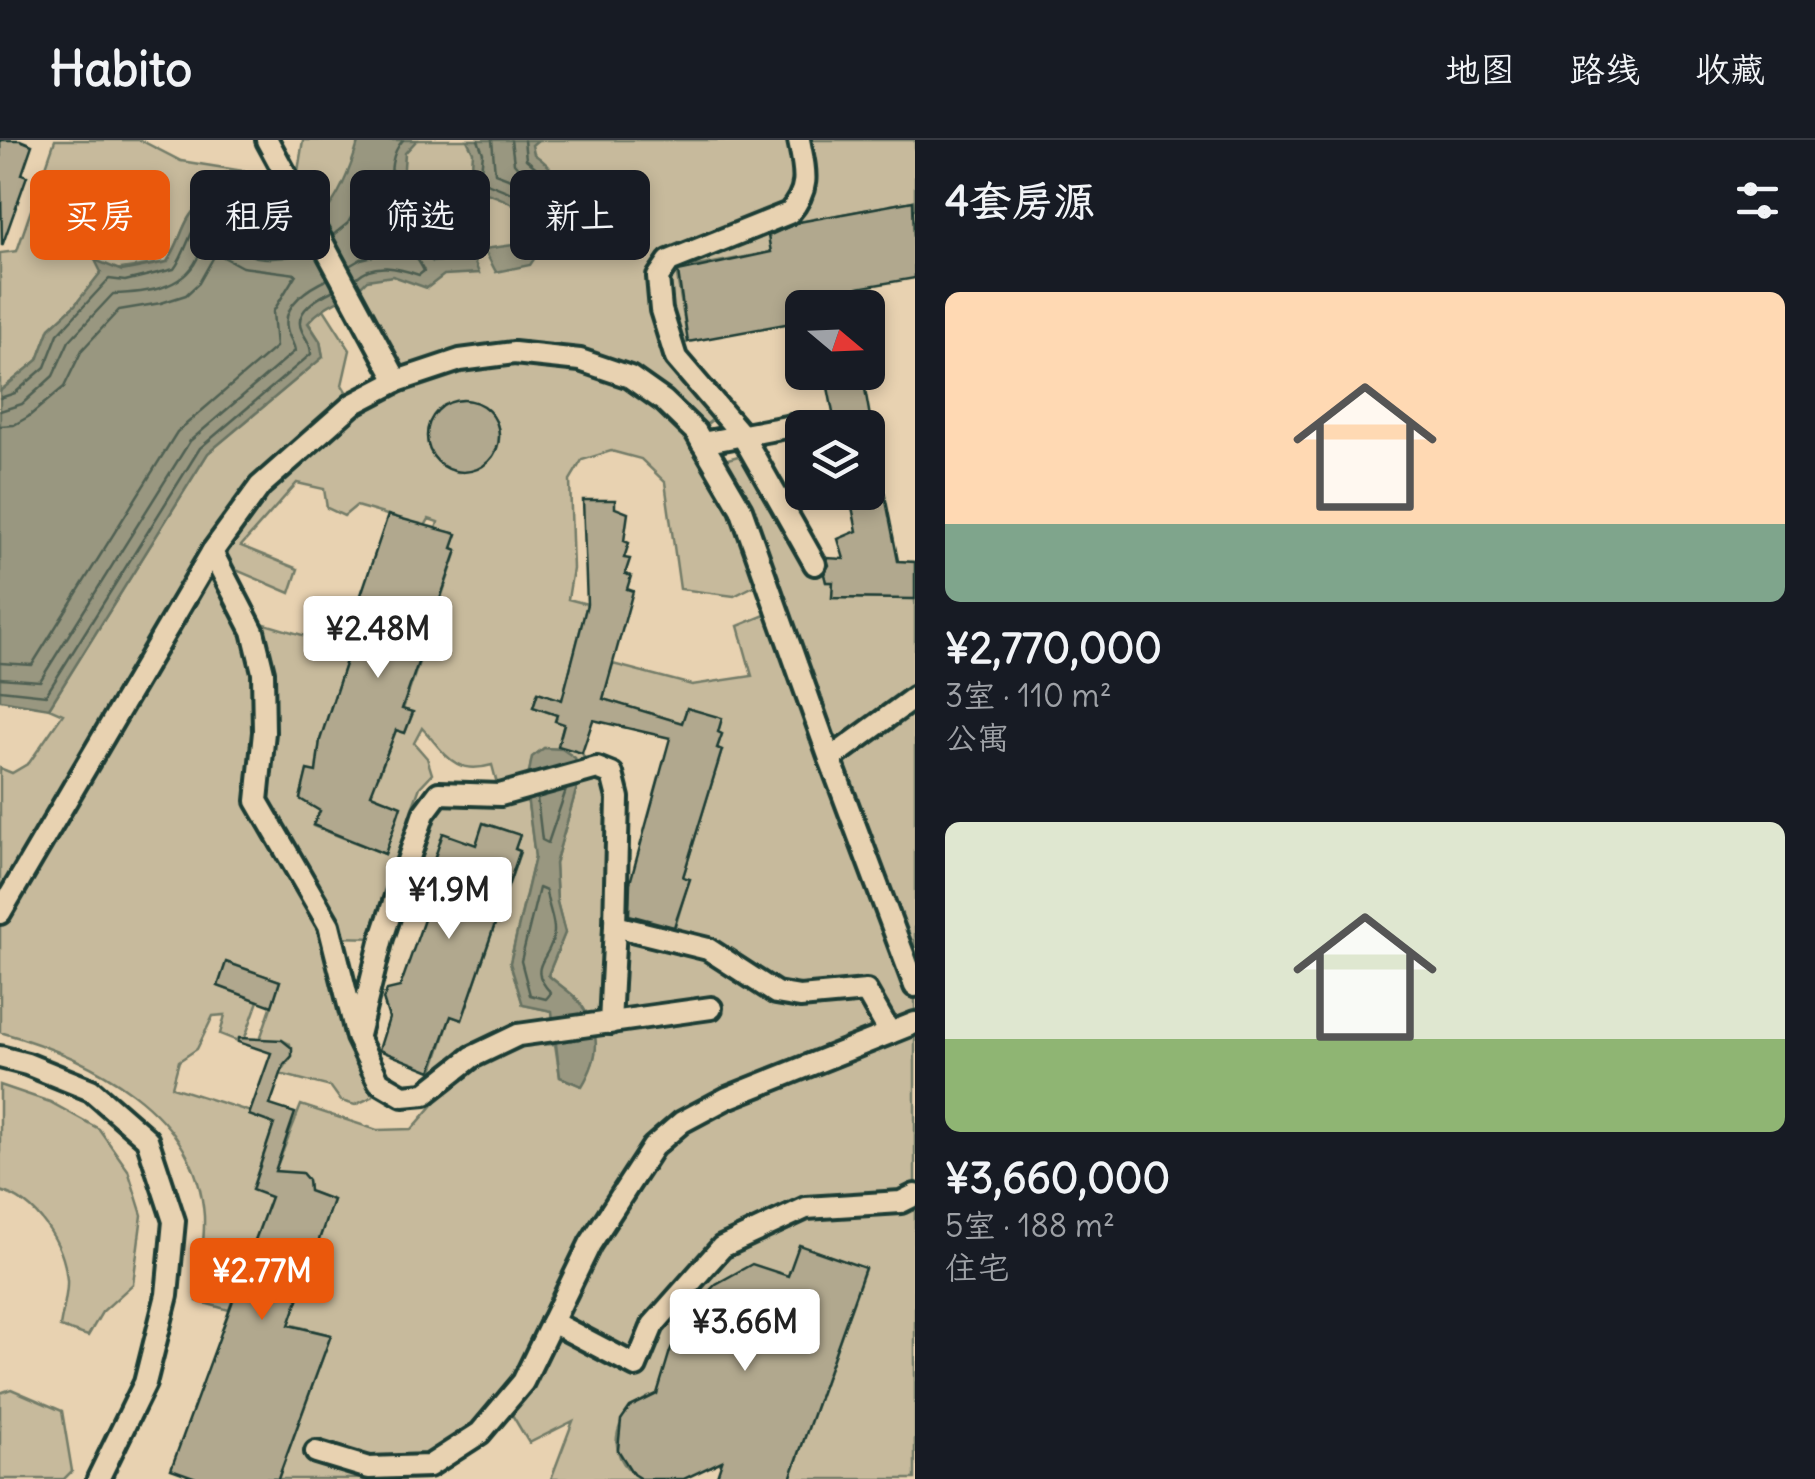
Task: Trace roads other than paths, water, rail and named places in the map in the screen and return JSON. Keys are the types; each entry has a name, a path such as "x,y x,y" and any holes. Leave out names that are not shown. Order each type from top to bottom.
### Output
{"street":[{"path":"268,140 397,381"},
{"path":"800,140 806,174 802,198 789,212 668,260 658,277 661,310 676,358 742,435 816,564"},
{"path":"0,913 212,552 260,486 354,404 397,381 460,360 514,353 580,360 630,378 664,401 702,442 741,509 915,986"},
{"path":"702,442 785,427"},
{"path":"212,552 254,631 263,672 264,732 257,801 329,926 357,1037 378,1082 403,1096 425,1094 472,1057 518,1034 711,1008"},
{"path":"830,759 915,696"},
{"path":"357,1037 382,938 424,813 440,793 500,796 597,768 612,774 618,798 610,1023"},
{"path":"615,926 708,949 776,992 800,997 866,991 890,1033"},
{"path":"316,1452 369,1468 430,1466 480,1433 523,1382 590,1244 653,1146 682,1122 727,1098 915,1023"},
{"path":"0,1057 91,1090 147,1139 174,1221 167,1295 145,1383 98,1479"},
{"path":"552,1322 636,1366 653,1325 722,1247 806,1208 902,1202 915,1195"}],"water":[{"path":"359,140 417,140 405,153 404,170 350,170 350,260 474,260 479,273 444,275 427,288 393,276 367,280 315,315 308,323 320,341 323,357 208,453 49,708 0,700 0,391 38,360 50,328 101,272 95,260 122,271 167,262 190,217 190,260 330,260 330,205 345,180"},
{"path":"467,140 538,140 532,145 534,154 552,170 510,170 510,204 490,194 490,170 468,170 473,152"},
{"path":"510,245 510,260 534,260 530,265 496,272 490,260 490,248"},
{"path":"544,748 562,749 575,758 579,780 555,864 557,902 565,933 548,975 576,998 592,1024 595,1054 582,1086 560,1077 552,1011 523,1005 510,963 535,857 526,788 532,757"}]}
